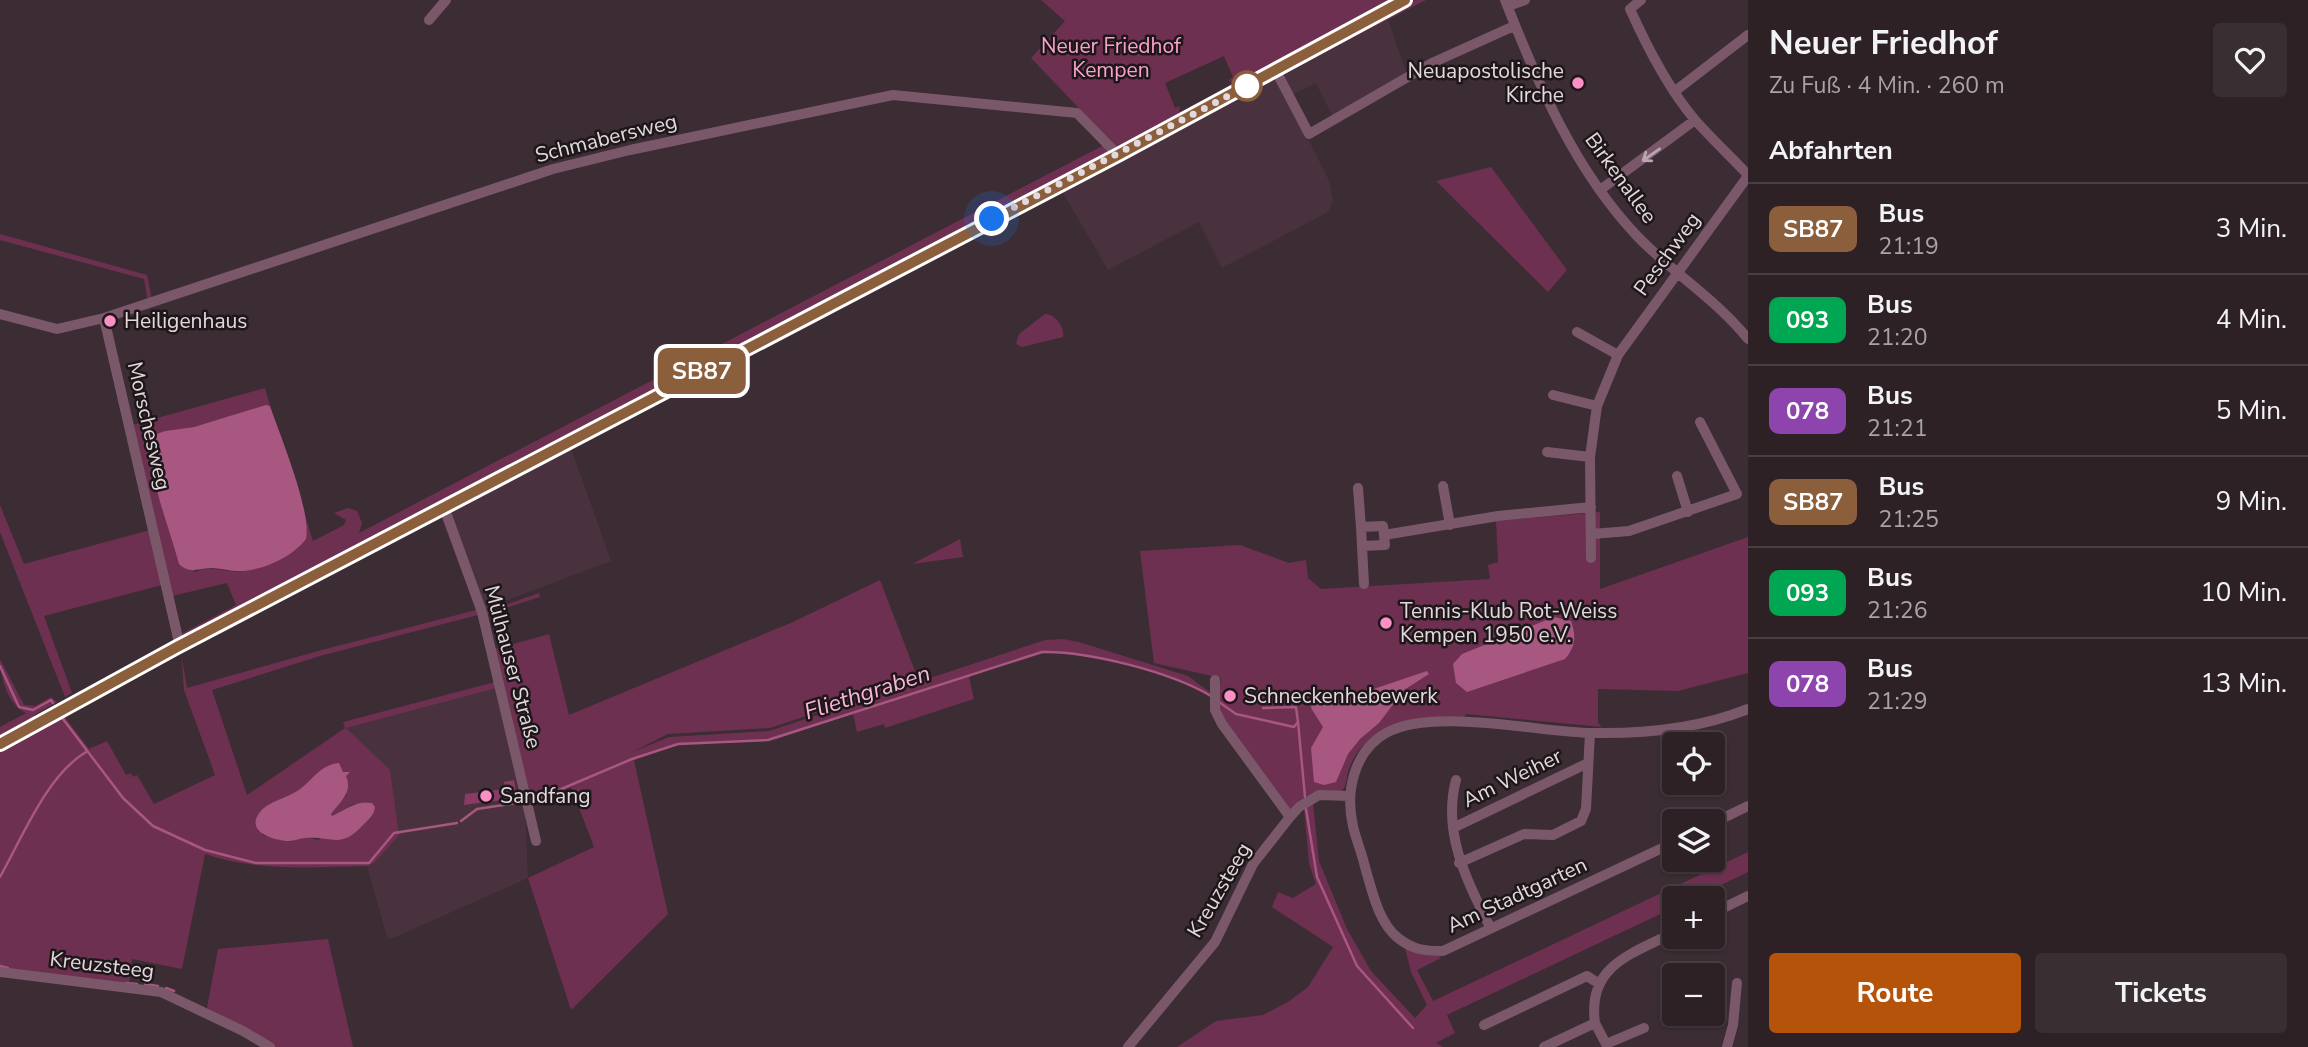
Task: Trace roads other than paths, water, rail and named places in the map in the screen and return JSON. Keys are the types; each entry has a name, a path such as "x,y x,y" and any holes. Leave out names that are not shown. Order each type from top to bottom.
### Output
{"street":[{"path":"429,20 446,0"},
{"path":"0,744 222,623 1118,155 1405,0"},
{"name":"Birkenallee","path":"1525,0 1506,3 1514,26 1531,69 1555,117 1600,190 1636,236 1746,332"},
{"path":"1641,0 1630,9 1642,37 1674,92 1695,120 1748,175"},
{"path":"1276,71 1309,134 1432,63 1514,26"},
{"path":"1674,92 1748,35"},
{"name":"Schmabersweg","path":"104,318 553,169 893,94 1077,113 1118,155"},
{"path":"1600,190 1695,120"},
{"name":"Peschweg","path":"1591,558 1590,457 1597,406 1618,355 1748,175"},
{"path":"0,314 57,329 104,318"},
{"name":"Morschesweg","path":"104,318 178,638 177,647"},
{"path":"1577,332 1618,355"},
{"path":"1553,394 1597,406"},
{"path":"1592,534 1629,531 1737,494 1700,422"},
{"path":"1547,452 1590,457"},
{"path":"1677,475 1688,512"},
{"path":"1444,486 1450,525"},
{"path":"1358,488 1364,584"},
{"name":"Mülhauser Straße","path":"444,507 482,612 536,841"},
{"path":"1384,535 1498,516 1591,507"},
{"path":"1361,527 1383,526 1385,545 1362,546"},
{"path":"1214,680 1215,710 1222,724 1290,817"},
{"path":"1350,796 1354,774 1367,750 1387,732 1409,725 1444,722 1590,733 1658,732 1721,720 1748,709"},
{"path":"1459,863 1524,834 1553,835 1581,821 1586,809 1590,733"},
{"name":"Am Weiher","path":"1453,828 1588,763"},
{"name":"Am Weiher","path":"1455,780 1451,797 1459,863 1490,928"},
{"name":"Kreuzsteeg","path":"1128,1047 1215,942 1253,864 1290,817 1299,807 1319,795 1350,796"},
{"name":"Am Stadtgarten","path":"1350,796 1353,825 1378,907 1396,937 1421,951 1443,951 1662,848"},
{"path":"1725,817 1748,806"},
{"path":"1725,907 1748,896"},
{"path":"1644,1028 1607,1046 1595,1023 1593,1005 1598,983 1613,963 1662,938"},
{"name":"Kreuzsteeg","path":"0,972 161,992 243,1031 270,1047"},
{"path":"1484,1025 1587,976 1598,983"},
{"path":"1727,1047 1733,1025 1737,983"},
{"path":"1544,1047 1595,1023"}],"waterway":[{"name":"Fliethgraben","path":"533,801 632,759 678,744 768,740 1042,652 1082,655 1129,665 1174,679 1211,696"},
{"path":"0,666 19,707 33,710 51,700 53,703"},
{"name":"Fliethgraben","path":"1219,702 1236,714 1294,727 1298,722 1305,797"},
{"path":"1263,708 1296,707 1298,722"},
{"name":"Fliethgraben","path":"60,715 123,798 153,826 205,850 256,863 369,863 394,833 457,823"},
{"path":"0,877 47,791 72,762 86,752"},
{"name":"Fliethgraben","path":"461,821 477,809 523,802"},
{"name":"Fliethgraben","path":"1306,809 1317,877 1357,966 1413,1028"},
{"path":"0,966 8,968"},
{"path":"126,983 137,984"},
{"path":"145,984 158,986"},
{"path":"166,988 174,991"}],"place":[{"name":"Neuapostolische Kirche","path":"1578,83"},
{"name":"Heiligenhaus","path":"110,321"},
{"name":"Tennis-Klub Rot-Weiss Kempen 1950 e.V.","path":"1386,623"},
{"name":"Schneckenhebewerk","path":"1230,696"},
{"name":"Sandfang","path":"486,796"}],"park label":[{"name":"Neuer Friedhof Kempen","path":"1111,58"}]}
